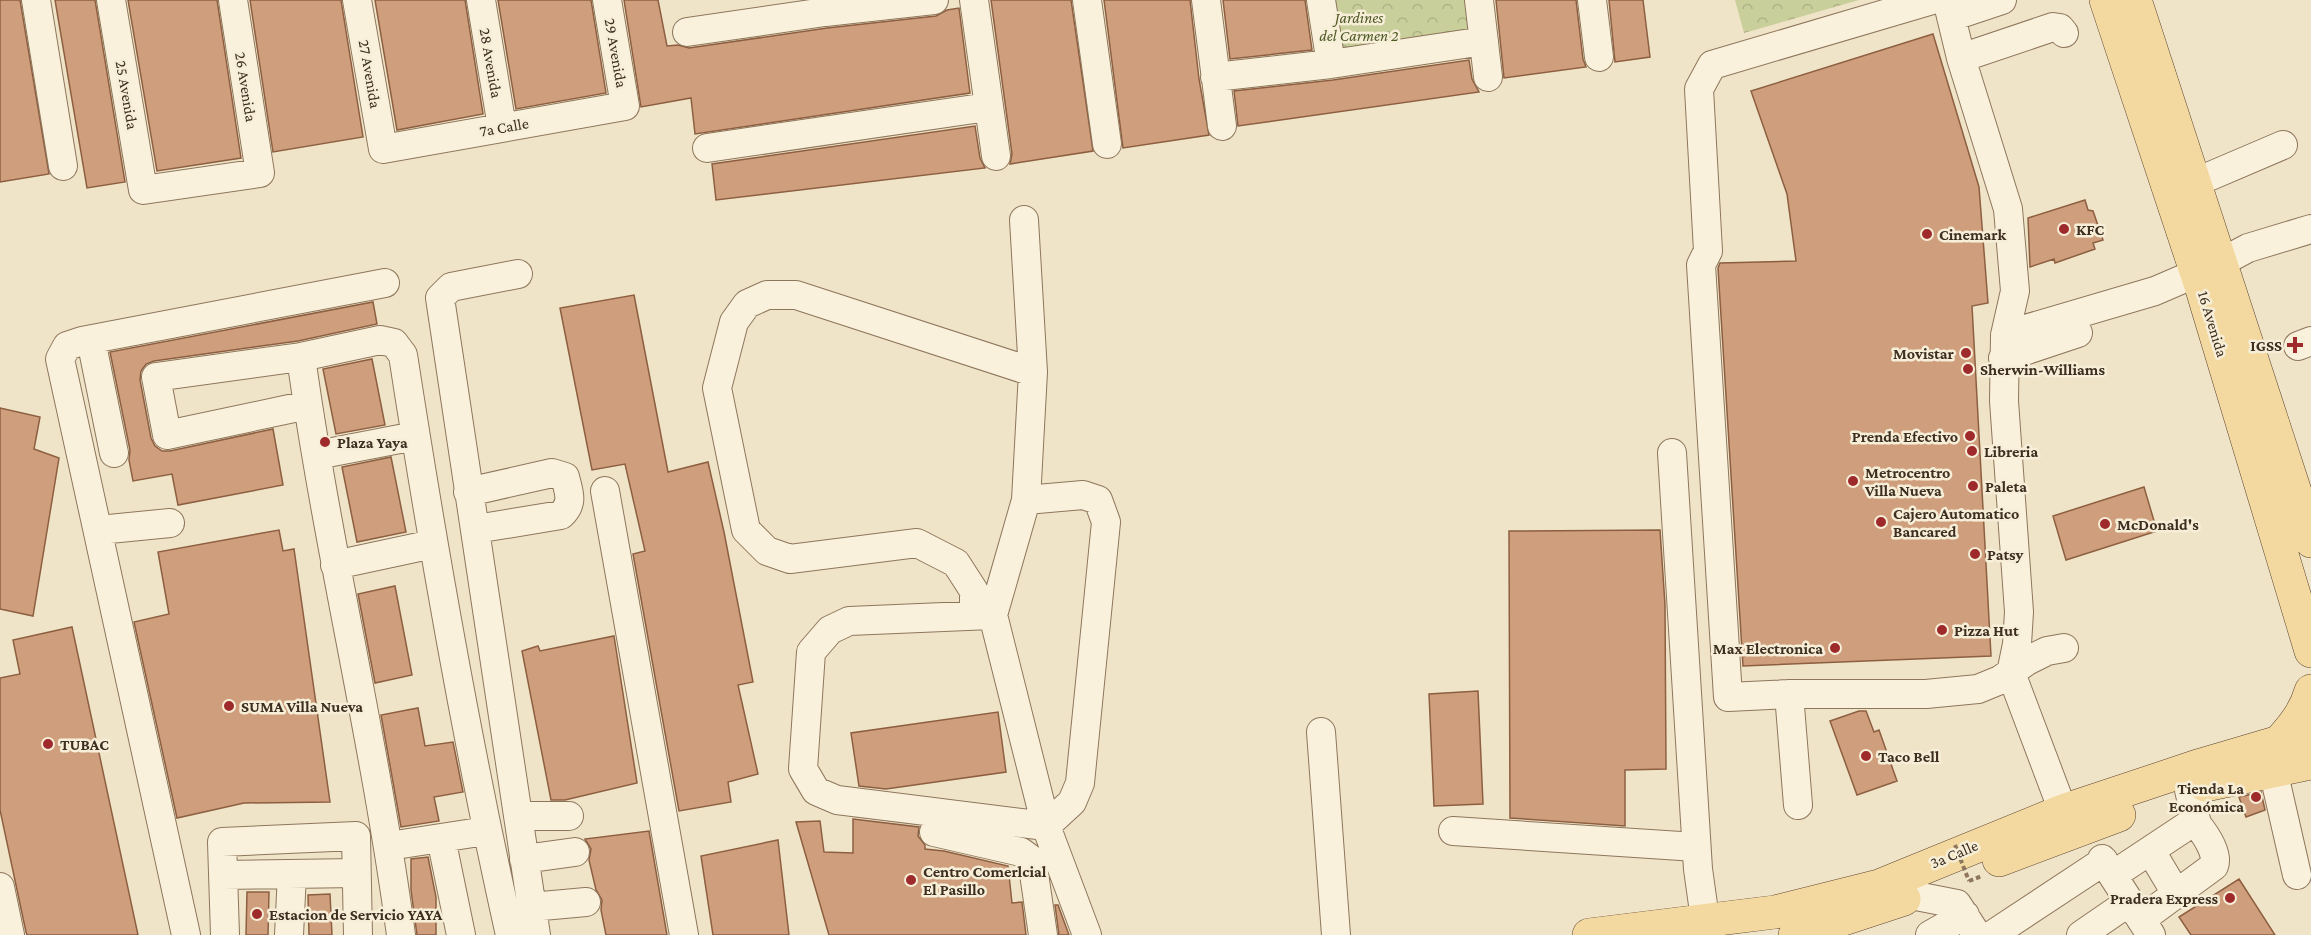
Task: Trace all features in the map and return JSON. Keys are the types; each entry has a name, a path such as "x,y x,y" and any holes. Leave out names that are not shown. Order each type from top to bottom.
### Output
{"main road":[{"name":"16 Avenida","path":"2106,0 2311,541"},
{"name":"16 Avenida","path":"2133,5 2194,183 2211,276 2311,651"},
{"path":"2287,761 2293,728 2307,704 2311,691"},
{"name":"3a Calle","path":"1795,935 1888,906 1971,870 2077,815 2189,790 2287,761 2311,738"},
{"name":"3a Calle","path":"1589,935 1775,912 1879,885 2077,815 2201,765 2287,761"}],"street":[{"path":"36,0 63,166"},
{"name":"25 Avenida","path":"111,0 143,190 260,173"},
{"name":"26 Avenida","path":"233,0 260,173"},
{"name":"27 Avenida","path":"357,0 382,149"},
{"name":"28 Avenida","path":"481,0 502,127"},
{"name":"29 Avenida","path":"607,0 626,106"},
{"path":"687,32 825,12 934,0"},
{"path":"974,0 996,156"},
{"path":"1087,0 1107,144"},
{"path":"1206,0 1222,126"},
{"path":"1321,0 1331,64"},
{"path":"1479,0 1488,77"},
{"path":"1592,0 1599,57"},
{"path":"2002,0 1943,6 1712,65 1699,89 1708,251 1701,265 1728,698 1789,694 1926,694 1978,689 2018,659 2064,648"},
{"path":"1943,6 2008,209 2015,291 2004,346 2004,401 2019,612 2018,659 2077,815 2096,850 2141,919"},
{"path":"1961,58 2053,27 2060,28 2064,33"},
{"path":"1215,77 1331,64 1484,41"},
{"name":"7a Calle","path":"382,149 626,106"},
{"path":"707,148 988,107"},
{"path":"2194,183 2283,145"},
{"path":"984,615 1026,500 1033,372 1024,220"},
{"path":"2004,346 2148,293 2211,276 2248,248 2311,228"},
{"path":"518,274 451,287 440,298 536,935"},
{"path":"186,935 60,359 67,346 91,340 385,282"},
{"path":"1033,372 796,296 767,295 747,304 734,322 717,388 746,530 767,552 790,559 917,543 956,563 974,591 984,615 1046,826 1087,935"},
{"path":"91,340 114,453"},
{"path":"308,405 167,435 156,377 301,357 380,340 394,343 403,355 433,544 486,831 510,935"},
{"path":"301,357 335,565 389,846 401,935"},
{"path":"317,455 415,436"},
{"path":"1672,453 1696,847 1706,919"},
{"path":"468,492 552,473 565,477 571,501 561,515 476,529"},
{"path":"605,491 684,935"},
{"path":"984,615 849,621 830,630 812,652 803,769 816,791 837,800 1046,826 1072,802 1080,783 1106,522 1098,500 1083,495 1026,500"},
{"path":"99,530 170,523"},
{"path":"335,565 433,544"},
{"path":"1789,694 1798,805"},
{"path":"1321,732 1336,935"},
{"path":"2287,761 2301,832 2311,843"},
{"path":"2287,761 2297,875"},
{"path":"2081,935 2141,919 2214,866 2217,860 2197,824 2189,790"},
{"path":"518,816 569,816"},
{"path":"1992,935 2108,868 2149,852 2190,824 2197,824"},
{"path":"389,846 486,831"},
{"path":"1453,831 1696,847"},
{"path":"934,832 1021,852 1032,860 1043,935"},
{"path":"225,935 222,842 356,836 358,935"},
{"path":"441,838 461,935"},
{"path":"524,859 575,852"},
{"path":"2149,852 2177,895"},
{"path":"223,875 356,873"},
{"path":"289,935 292,874"},
{"path":"0,887 10,935"},
{"path":"1911,895 1957,904 1971,925 1930,935"},
{"path":"531,907 586,902"}],"path":[{"path":"1955,845 1969,881"}],"green space":[{"name":"Jardines del Carmen 2","path":"1329,0 1469,0 1474,36 1336,55"},
{"path":"1735,0 1859,0 1744,33"}],"building":[{"path":"0,0 20,0 49,174 0,182"},
{"path":"55,0 95,0 125,182 87,188"},
{"path":"128,0 217,0 241,158 157,171"},
{"path":"250,0 341,0 363,137 273,152"},
{"path":"375,0 465,0 483,114 397,130"},
{"path":"498,0 591,0 606,93 516,109"},
{"path":"624,0 658,0 667,46 678,45 689,48 827,28 936,16 947,10 959,8 970,93 695,134 691,98 641,107"},
{"path":"991,0 1071,0 1093,151 1010,164 1012,154"},
{"path":"1104,0 1190,0 1199,79 1209,135 1123,148"},
{"path":"1223,0 1305,0 1312,50 1230,59"},
{"path":"1496,0 1576,0 1586,67 1504,78"},
{"path":"1609,0 1643,0 1650,57 1615,62"},
{"name":"Metrocentro Villa Nueva","path":"1933,34 1979,187 1988,303 1972,306 1991,656 1743,666 1718,268 1720,263 1796,261 1787,194 1751,91"},
{"path":"1469,60 1472,79 1479,92 1238,126 1234,91 1333,80"},
{"path":"975,126 980,158 985,168 716,200 712,164"},
{"name":"KFC","path":"2085,200 2088,210 2093,211 2103,240 2093,243 2095,249 2055,263 2054,259 2030,267 2028,218"},
{"path":"634,295 668,472 708,462 753,682 738,685 758,774 728,782 731,802 679,811 633,554 645,551 625,464 592,470 560,308"},
{"path":"373,302 377,324 298,341 154,361 146,364 141,371 140,380 151,438 155,446 162,451 170,451 273,429 283,485 178,505 172,474 133,481 129,460 130,450 110,352"},
{"path":"372,359 385,425 336,434 323,369"},
{"path":"0,408 40,417 34,449 59,458 33,616 0,609"},
{"path":"391,457 406,532 357,542 342,467"},
{"name":"McDonald's","path":"2144,487 2157,531 2066,560 2053,516"},
{"name":"SUMA Villa Nueva","path":"279,530 283,551 294,549 330,802 244,803 177,818 134,622 169,614 158,552"},
{"path":"1660,530 1665,605 1666,769 1625,770 1625,826 1510,818 1509,531"},
{"path":"395,586 412,675 375,683 358,594"},
{"name":"TUBAC","path":"72,627 138,935 27,935 26,932 0,810 0,678 20,674 13,640"},
{"path":"614,636 637,783 565,800 551,800 522,651 538,646 540,651"},
{"path":"1478,691 1483,804 1434,806 1429,694"},
{"path":"418,708 425,746 453,742 463,792 434,797 439,821 401,827 381,715"},
{"name":"Taco Bell","path":"1859,711 1866,711 1874,732 1879,730 1897,781 1857,795 1830,721"},
{"path":"998,712 1006,772 886,789 859,786 851,733"},
{"path":"2261,792 2265,810 2246,817 2239,797"},
{"name":"Centro Comerlcial El Pasillo","path":"853,819 919,827 918,836 925,845 925,849 944,851 1008,866 1012,903 1022,902 1026,935 829,935 796,822 820,821 824,852 853,853"},
{"path":"649,831 667,935 606,935 601,910 602,900 596,890 589,860 591,849 585,839"},
{"path":"778,840 789,935 713,935 701,856"},
{"path":"428,857 436,897 436,935 417,935 411,890 411,859"},
{"name":"Pradera Express","path":"2239,879 2275,935 2191,935 2179,917"},
{"name":"Estacion de Servicio YAYA","path":"247,892 269,892 268,935 246,935"},
{"name":"Estacion de Servicio YAYA","path":"330,894 332,935 309,935 308,895"},
{"path":"1055,905 1058,905 1069,935 1059,935"}],"place":[{"name":"KFC","path":"2064,229"},
{"name":"Cinemark","path":"1927,234"},
{"name":"IGSS","path":"2295,345"},
{"name":"Movistar","path":"1966,353"},
{"name":"Sherwin-Williams","path":"1968,369"},
{"name":"Prenda Efectivo","path":"1970,436"},
{"name":"Plaza Yaya","path":"325,442"},
{"name":"Libreria","path":"1972,451"},
{"name":"Metrocentro Villa Nueva","path":"1853,481"},
{"name":"Paleta","path":"1973,486"},
{"name":"Cajero Automatico Bancared","path":"1881,522"},
{"name":"McDonald's","path":"2105,524"},
{"name":"Patsy","path":"1975,554"},
{"name":"Pizza Hut","path":"1942,630"},
{"name":"Max Electronica","path":"1835,648"},
{"name":"SUMA Villa Nueva","path":"229,706"},
{"name":"TUBAC","path":"48,744"},
{"name":"Taco Bell","path":"1866,756"},
{"name":"Tienda La Económica","path":"2256,797"},
{"name":"Centro Comerlcial El Pasillo","path":"911,880"},
{"name":"Pradera Express","path":"2230,898"},
{"name":"Estacion de Servicio YAYA","path":"257,914"}]}
